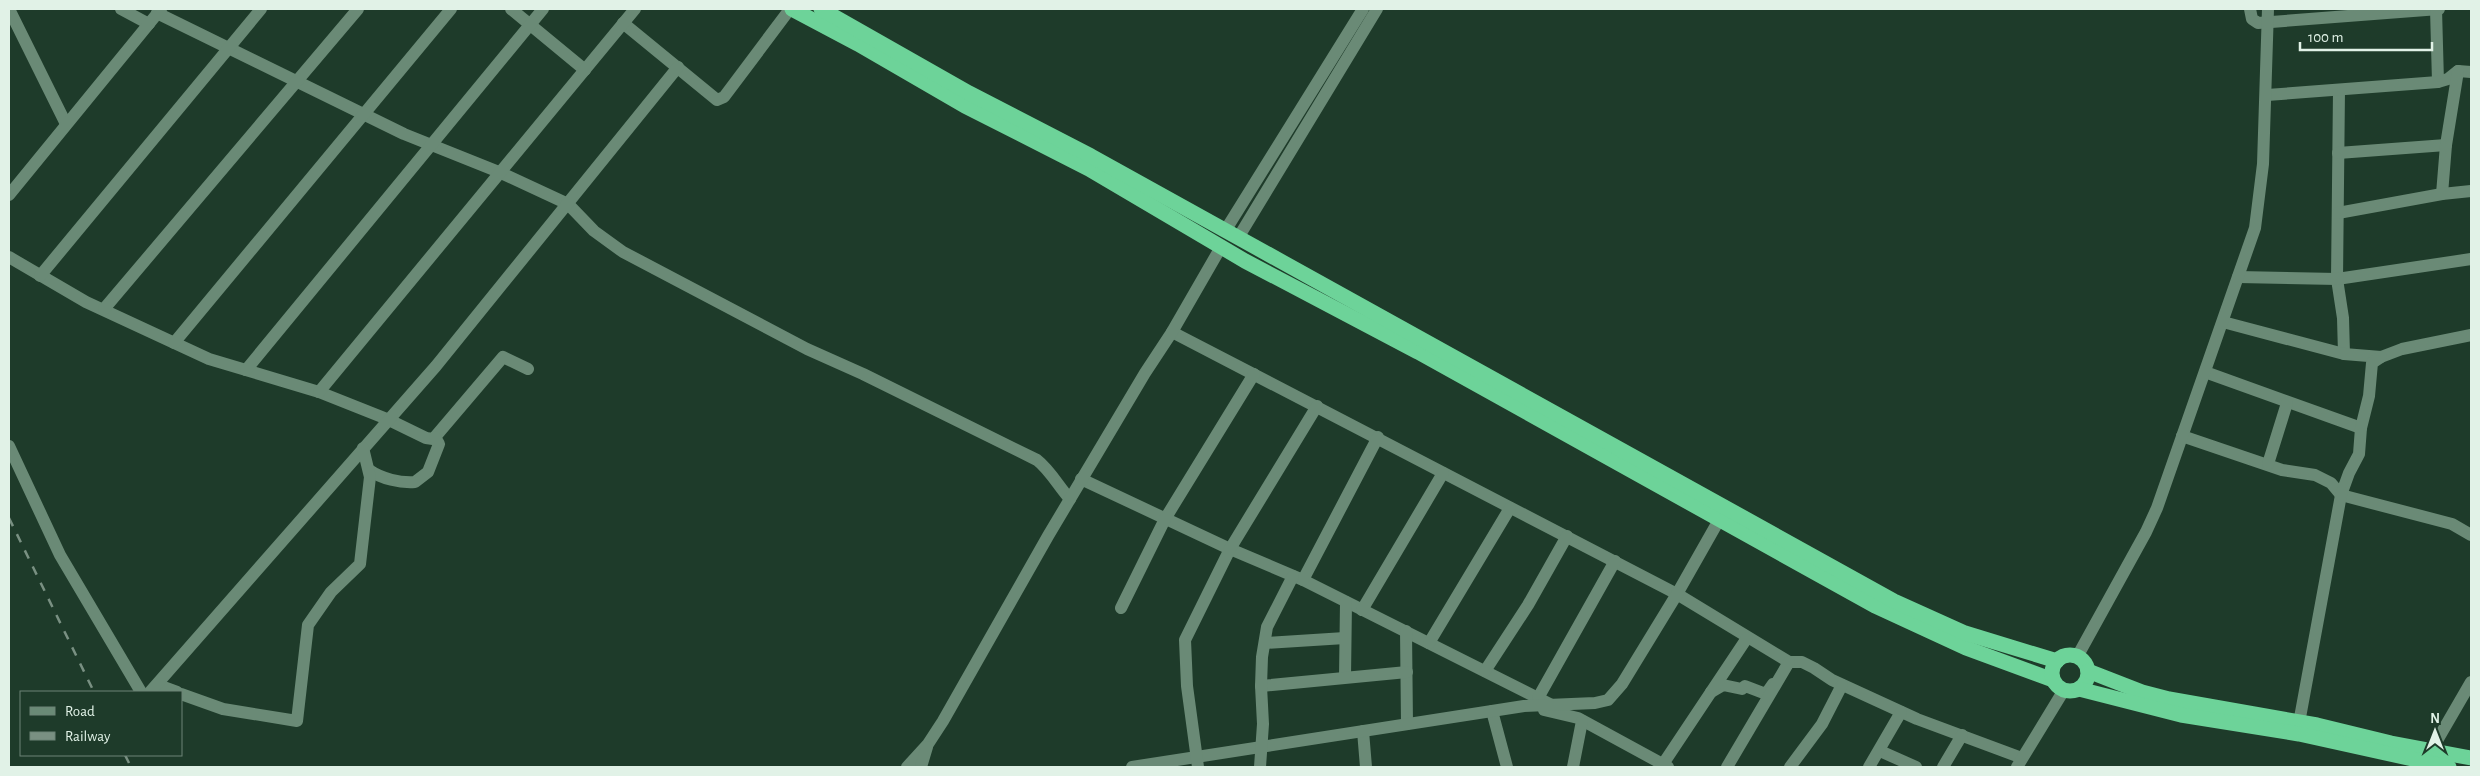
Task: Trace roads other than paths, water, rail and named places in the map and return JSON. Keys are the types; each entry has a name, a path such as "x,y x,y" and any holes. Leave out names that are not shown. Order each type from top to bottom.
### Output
{"highway":[{"path":"791,9 861,38"},
{"path":"821,9 861,38 992,120 1089,169 1221,247 1418,352 1719,520 1906,621 1966,648 2065,686 2181,715 2299,734 2449,767"},
{"path":"879,49 1091,156 1894,601 1965,633 2057,661"},
{"path":"2066,656 2078,657 2084,662 2088,671 2086,681 2065,686 2052,670 2057,661 2066,656"},
{"path":"2088,671 2160,696 2431,751 2467,761"}],"street":[{"path":"9,9 66,124"},
{"path":"121,9 149,24"},
{"path":"40,276 261,9"},
{"path":"104,309 358,9"},
{"path":"174,343 451,9"},
{"path":"511,9 584,70"},
{"path":"246,370 542,9"},
{"path":"319,392 635,9"},
{"path":"623,23 716,100 724,97 791,9"},
{"path":"1231,235 1363,9"},
{"path":"1231,235 1378,9"},
{"path":"2250,9 2252,19 2258,23 2269,15 2440,9"},
{"path":"2436,9 2438,82"},
{"path":"9,195 159,11 364,114 568,204 594,230 622,252 807,349 863,374 1037,460 1070,499"},
{"path":"2078,657 2146,532 2223,322 2255,228 2263,164 2269,15"},
{"path":"154,689 387,419 436,366 678,67"},
{"path":"2267,95 2438,82 2448,79 2458,71 2471,72"},
{"path":"2442,194 2446,145 2458,71"},
{"path":"2338,90 2337,279 2343,318 2344,354"},
{"path":"2338,153 2446,145"},
{"path":"2338,213 2442,194 2471,191"},
{"path":"907,767 928,744 1070,499 1145,373 1172,332 1221,247"},
{"path":"9,258 104,309 210,359 319,392 387,419 426,438 432,439 435,437 503,358 528,369"},
{"path":"2238,277 2337,279 2471,259"},
{"path":"2223,322 2344,354 2381,357"},
{"path":"1172,332 1378,437 1443,473 1677,594 1789,662 1808,665 1842,685 1901,712 1962,735 2020,763 2065,686"},
{"path":"2298,723 2341,495 2349,473 2359,454 2361,428 2369,396 2372,364 2381,357 2402,349 2471,335"},
{"path":"2205,372 2361,428"},
{"path":"1121,608 1165,519 1254,374"},
{"path":"2268,464 2287,403"},
{"path":"1197,762 1187,686 1185,640 1230,549 1317,406"},
{"path":"2182,436 2282,470 2315,475 2331,483 2341,495 2452,524 2471,535"},
{"path":"369,470 376,476 415,482 428,472 440,444 435,437"},
{"path":"1260,767 1263,724 1261,686 1267,627 1276,606 1298,578 1378,437"},
{"path":"9,446 60,555 140,691"},
{"path":"182,694 223,709 296,721 308,625 331,592 360,564 370,478 362,448"},
{"path":"1362,610 1443,473"},
{"path":"1082,479 1230,549 1298,578 1552,705"},
{"path":"1429,643 1510,508"},
{"path":"1133,767 1197,762 1262,746 1524,706 1595,703 1608,700 1622,684 1677,594 1719,520"},
{"path":"1484,671 1528,605 1567,536"},
{"path":"1538,698 1615,561"},
{"path":"1345,677 1346,602"},
{"path":"1406,631 1408,724"},
{"path":"1264,643 1345,638"},
{"path":"1524,706 1582,721 1664,766 1747,638"},
{"path":"1710,693 1723,685 1742,689 1745,686 1766,694 1789,662"},
{"path":"1727,767 1789,662"},
{"path":"1261,686 1407,672"},
{"path":"2431,751 2471,682"},
{"path":"1790,767 1822,724 1842,685"},
{"path":"154,689 169,691"},
{"path":"1492,711 1506,767"},
{"path":"1869,767 1901,712"},
{"path":"1574,767 1582,721"},
{"path":"1363,731 1366,767"},
{"path":"1943,767 1962,735"},
{"path":"921,767 928,744"},
{"path":"1880,751 1916,767"}],"railway":[{"path":"9,518 94,691"},
{"path":"126,756 131,767"}]}
